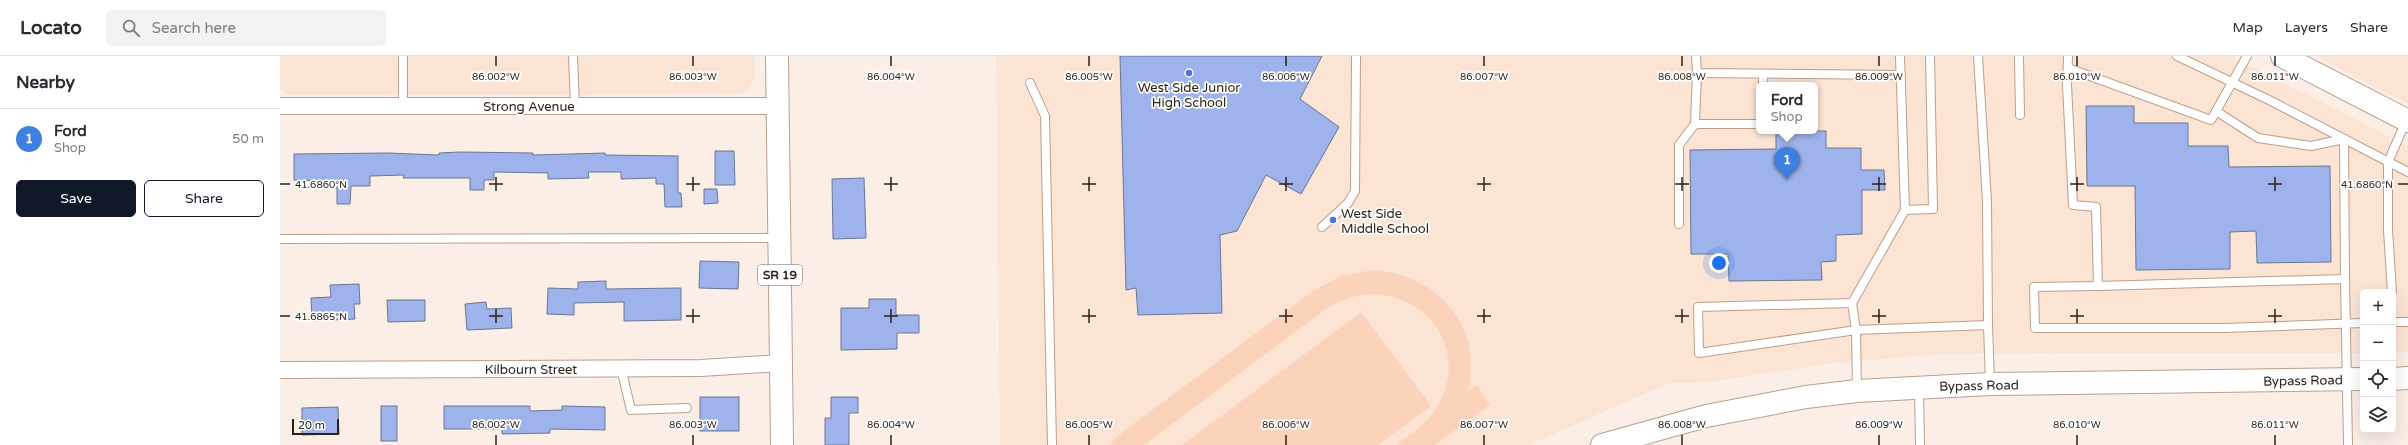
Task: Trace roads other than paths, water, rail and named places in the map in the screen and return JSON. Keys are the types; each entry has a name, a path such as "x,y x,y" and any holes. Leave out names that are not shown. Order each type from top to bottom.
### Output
{"main road":[{"name":"SR 19","path":"777,56 782,445"},
{"path":"2282,56 2407,121"},
{"path":"2396,379 2408,378"},
{"name":"Bypass Road","path":"1602,445 1706,416 1806,397 1857,391 1919,386 1990,384 2355,379"}],"street":[{"name":"Strong Avenue","path":"280,106 778,106"},
{"name":"Kilbourn Street","path":"280,370 701,368 781,363"}],"lane":[{"path":"403,106 404,56"},
{"path":"573,56 575,106"},
{"path":"1322,226 1348,203 1355,191 1356,56"},
{"path":"1679,224 1679,145 1695,124 1697,73 1696,56"},
{"path":"1857,391 1856,330 1852,303 1905,210 1900,56"},
{"path":"1905,210 1933,209 1930,56"},
{"path":"1978,56 1987,202 1990,384"},
{"path":"2019,56 2020,115"},
{"path":"2068,56 2073,205 2096,207 2098,286"},
{"path":"2177,56 2232,82 2408,172"},
{"path":"2068,68 2211,120 2247,56"},
{"path":"1697,73 1901,75"},
{"path":"1763,74 1763,82"},
{"path":"1030,83 1046,116 1052,445"},
{"path":"2216,111 2258,138 2311,146 2344,139"},
{"path":"2392,289 2388,230 2388,162 2407,121"},
{"path":"1695,124 1756,124"},
{"path":"2344,139 2346,323 2355,379 2348,445"},
{"path":"280,239 779,238"},
{"path":"2345,279 2034,287 2035,328 2225,328 2360,322"},
{"path":"1852,303 1698,307 1699,353 1856,330 1988,325"},
{"path":"2396,322 2408,322"},
{"path":"621,368 631,410 687,408"},
{"path":"1919,386 1920,445"}],"place":[{"name":"West Side Junior High School","path":"1189,73"},
{"name":"Ford","path":"1787,180"},
{"name":"West Side Middle School","path":"1333,220"}]}
